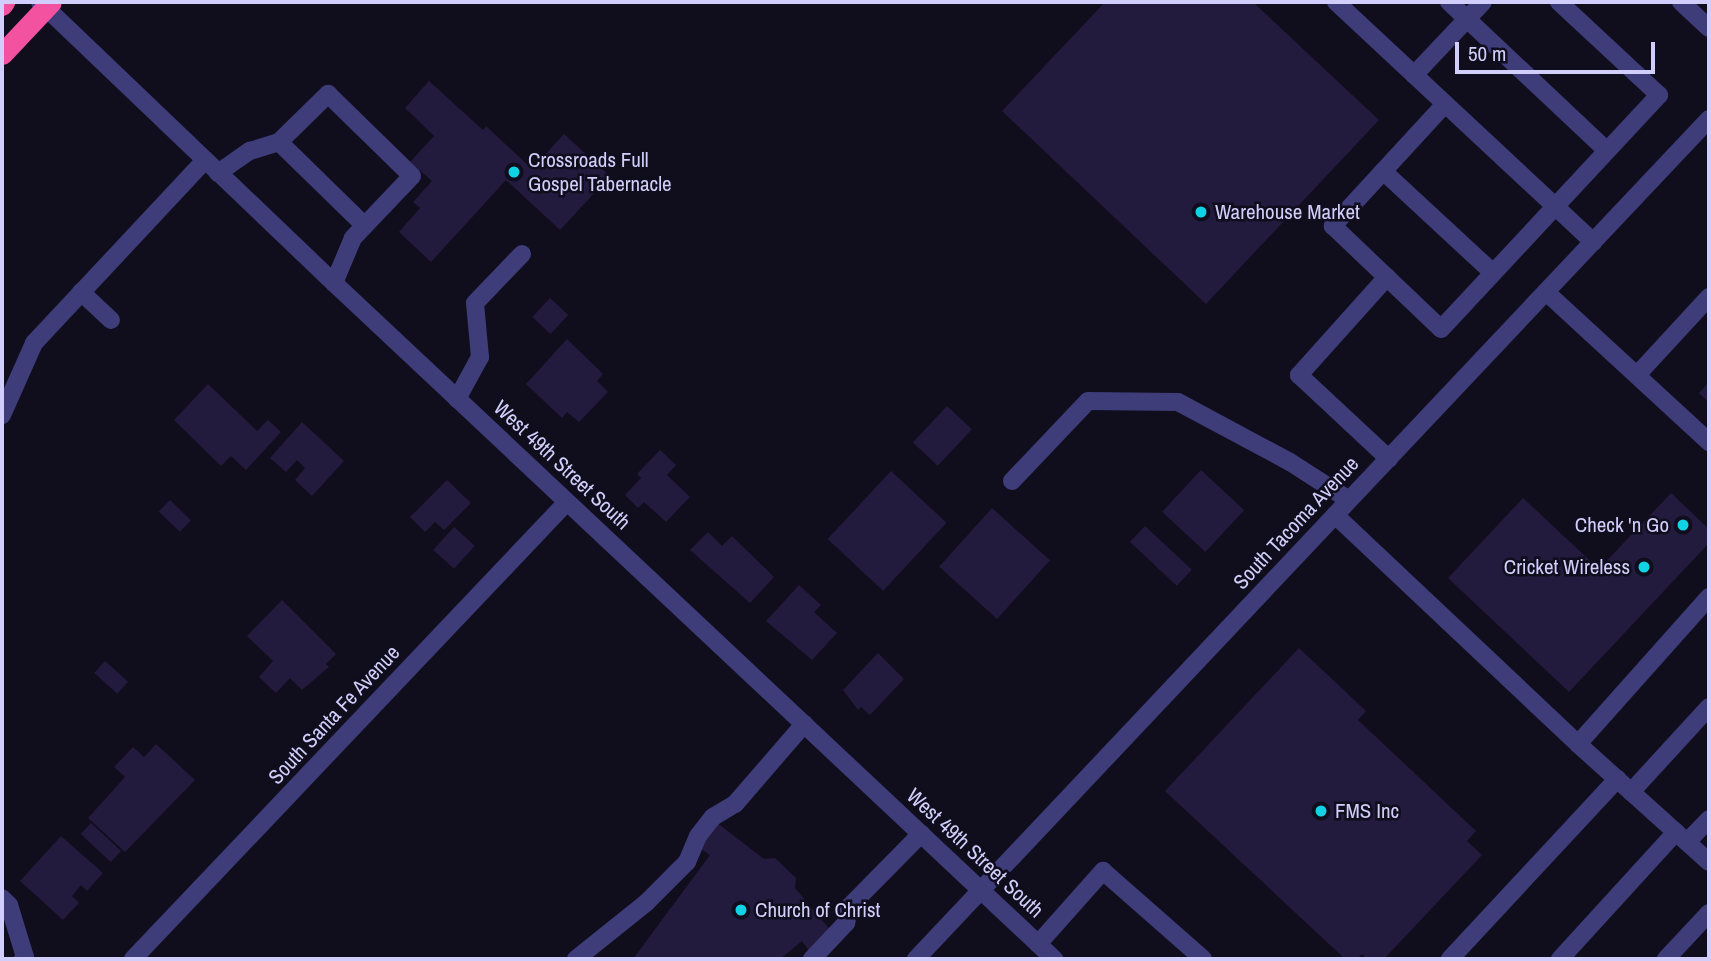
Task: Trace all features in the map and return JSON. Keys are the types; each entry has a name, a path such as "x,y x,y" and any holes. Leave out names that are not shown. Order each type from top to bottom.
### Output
{"highway":[{"path":"2,54 51,2"}],"street":[{"name":"West 49th Street South","path":"40,2 334,283 1054,959"},
{"path":"1336,2 1593,242"},
{"path":"1450,2 1607,151"},
{"path":"1414,75 1483,2"},
{"path":"1445,104 1333,226 1441,329 1659,95 1559,2"},
{"path":"1681,2 1709,28"},
{"path":"2,415 34,343 81,292 212,166 279,142 328,94 412,176 353,238 334,283"},
{"name":"South Tacoma Avenue","path":"916,959 1709,119"},
{"path":"279,142 364,225"},
{"path":"1383,171 1493,273"},
{"path":"457,399 480,356 475,303 522,254"},
{"path":"1387,277 1299,375 1389,459"},
{"path":"81,292 111,320"},
{"path":"1546,292 1709,442"},
{"path":"1637,374 1709,298"},
{"path":"1012,481 1088,401 1178,402 1290,462 1349,500"},
{"name":"South Santa Fe Avenue","path":"133,959 567,502"},
{"path":"1335,515 1578,744 1709,862"},
{"path":"1578,744 1709,597"},
{"path":"1450,959 1624,785 1709,707"},
{"path":"576,959 646,903 688,862 698,836 713,817 735,804 804,724"},
{"path":"1560,959 1681,837 1709,819"},
{"path":"812,959 846,923 849,907 921,834"},
{"path":"1038,944 1103,871 1203,959"},
{"path":"2,898 9,905 25,958"},
{"path":"1666,959 1709,913"},
{"path":"7,939 25,958"}],"building":[{"name":"Warehouse Market","path":"1105,2 1253,2 1379,120 1206,304 1002,111"},
{"name":"Crossroads Full Gospel Tabernacle","path":"429,81 483,130 486,126 532,169 564,134 610,176 560,230 506,180 431,262 399,232 420,208 413,202 432,181 410,162 434,136 405,108"},
{"path":"550,298 568,315 551,334 532,317"},
{"path":"567,339 603,374 597,381 608,392 579,422 567,412 562,418 526,384"},
{"path":"1709,382 1709,403 1699,393"},
{"path":"208,384 257,431 268,420 281,432 246,470 231,456 221,466 174,420"},
{"path":"947,406 972,429 938,466 913,443"},
{"path":"302,422 344,461 312,496 295,480 305,468 297,460 286,472 270,458"},
{"path":"660,450 676,465 667,475 690,497 666,522 644,502 638,508 625,495 641,478 637,474"},
{"path":"1201,470 1244,510 1205,552 1162,512"},
{"path":"891,471 947,523 883,591 828,539"},
{"path":"447,480 471,503 444,530 435,522 425,532 410,517"},
{"path":"1671,493 1709,529 1709,543 1569,692 1448,578 1523,498 1599,569"},
{"path":"170,500 191,520 180,532 159,512"},
{"path":"992,508 1050,560 997,619 939,567"},
{"path":"1145,526 1192,570 1177,586 1130,542"},
{"path":"454,527 475,546 454,569 433,550"},
{"path":"708,532 722,546 732,536 774,577 750,603 690,550"},
{"path":"799,585 821,605 814,612 837,633 812,660 766,621"},
{"path":"282,600 336,654 326,664 329,667 302,690 290,678 276,693 259,677 273,661 247,636"},
{"name":"FMS Inc","path":"1299,648 1366,711 1358,720 1476,831 1467,841 1482,855 1384,959 1367,959 1362,954 1357,959 1345,959 1165,791"},
{"path":"878,653 904,679 870,715 861,707 858,710 843,690"},
{"path":"105,661 128,682 117,694 94,673"},
{"path":"156,744 195,780 125,852 88,818 125,777 114,767 133,747 144,757"},
{"name":"Church of Christ","path":"716,822 764,859 775,858 796,878 795,888 833,933 810,952 802,941 780,959 633,959 710,855 698,847"},
{"path":"91,823 121,851 111,862 81,834"},
{"path":"61,836 103,873 87,891 81,885 72,896 79,903 63,920 20,881"}],"place":[{"name":"Crossroads Full Gospel Tabernacle","path":"514,172"},
{"name":"Warehouse Market","path":"1201,212"},
{"name":"Check 'n Go","path":"1683,525"},
{"name":"Cricket Wireless","path":"1644,567"},
{"name":"FMS Inc","path":"1321,811"},
{"name":"Church of Christ","path":"741,910"}]}
